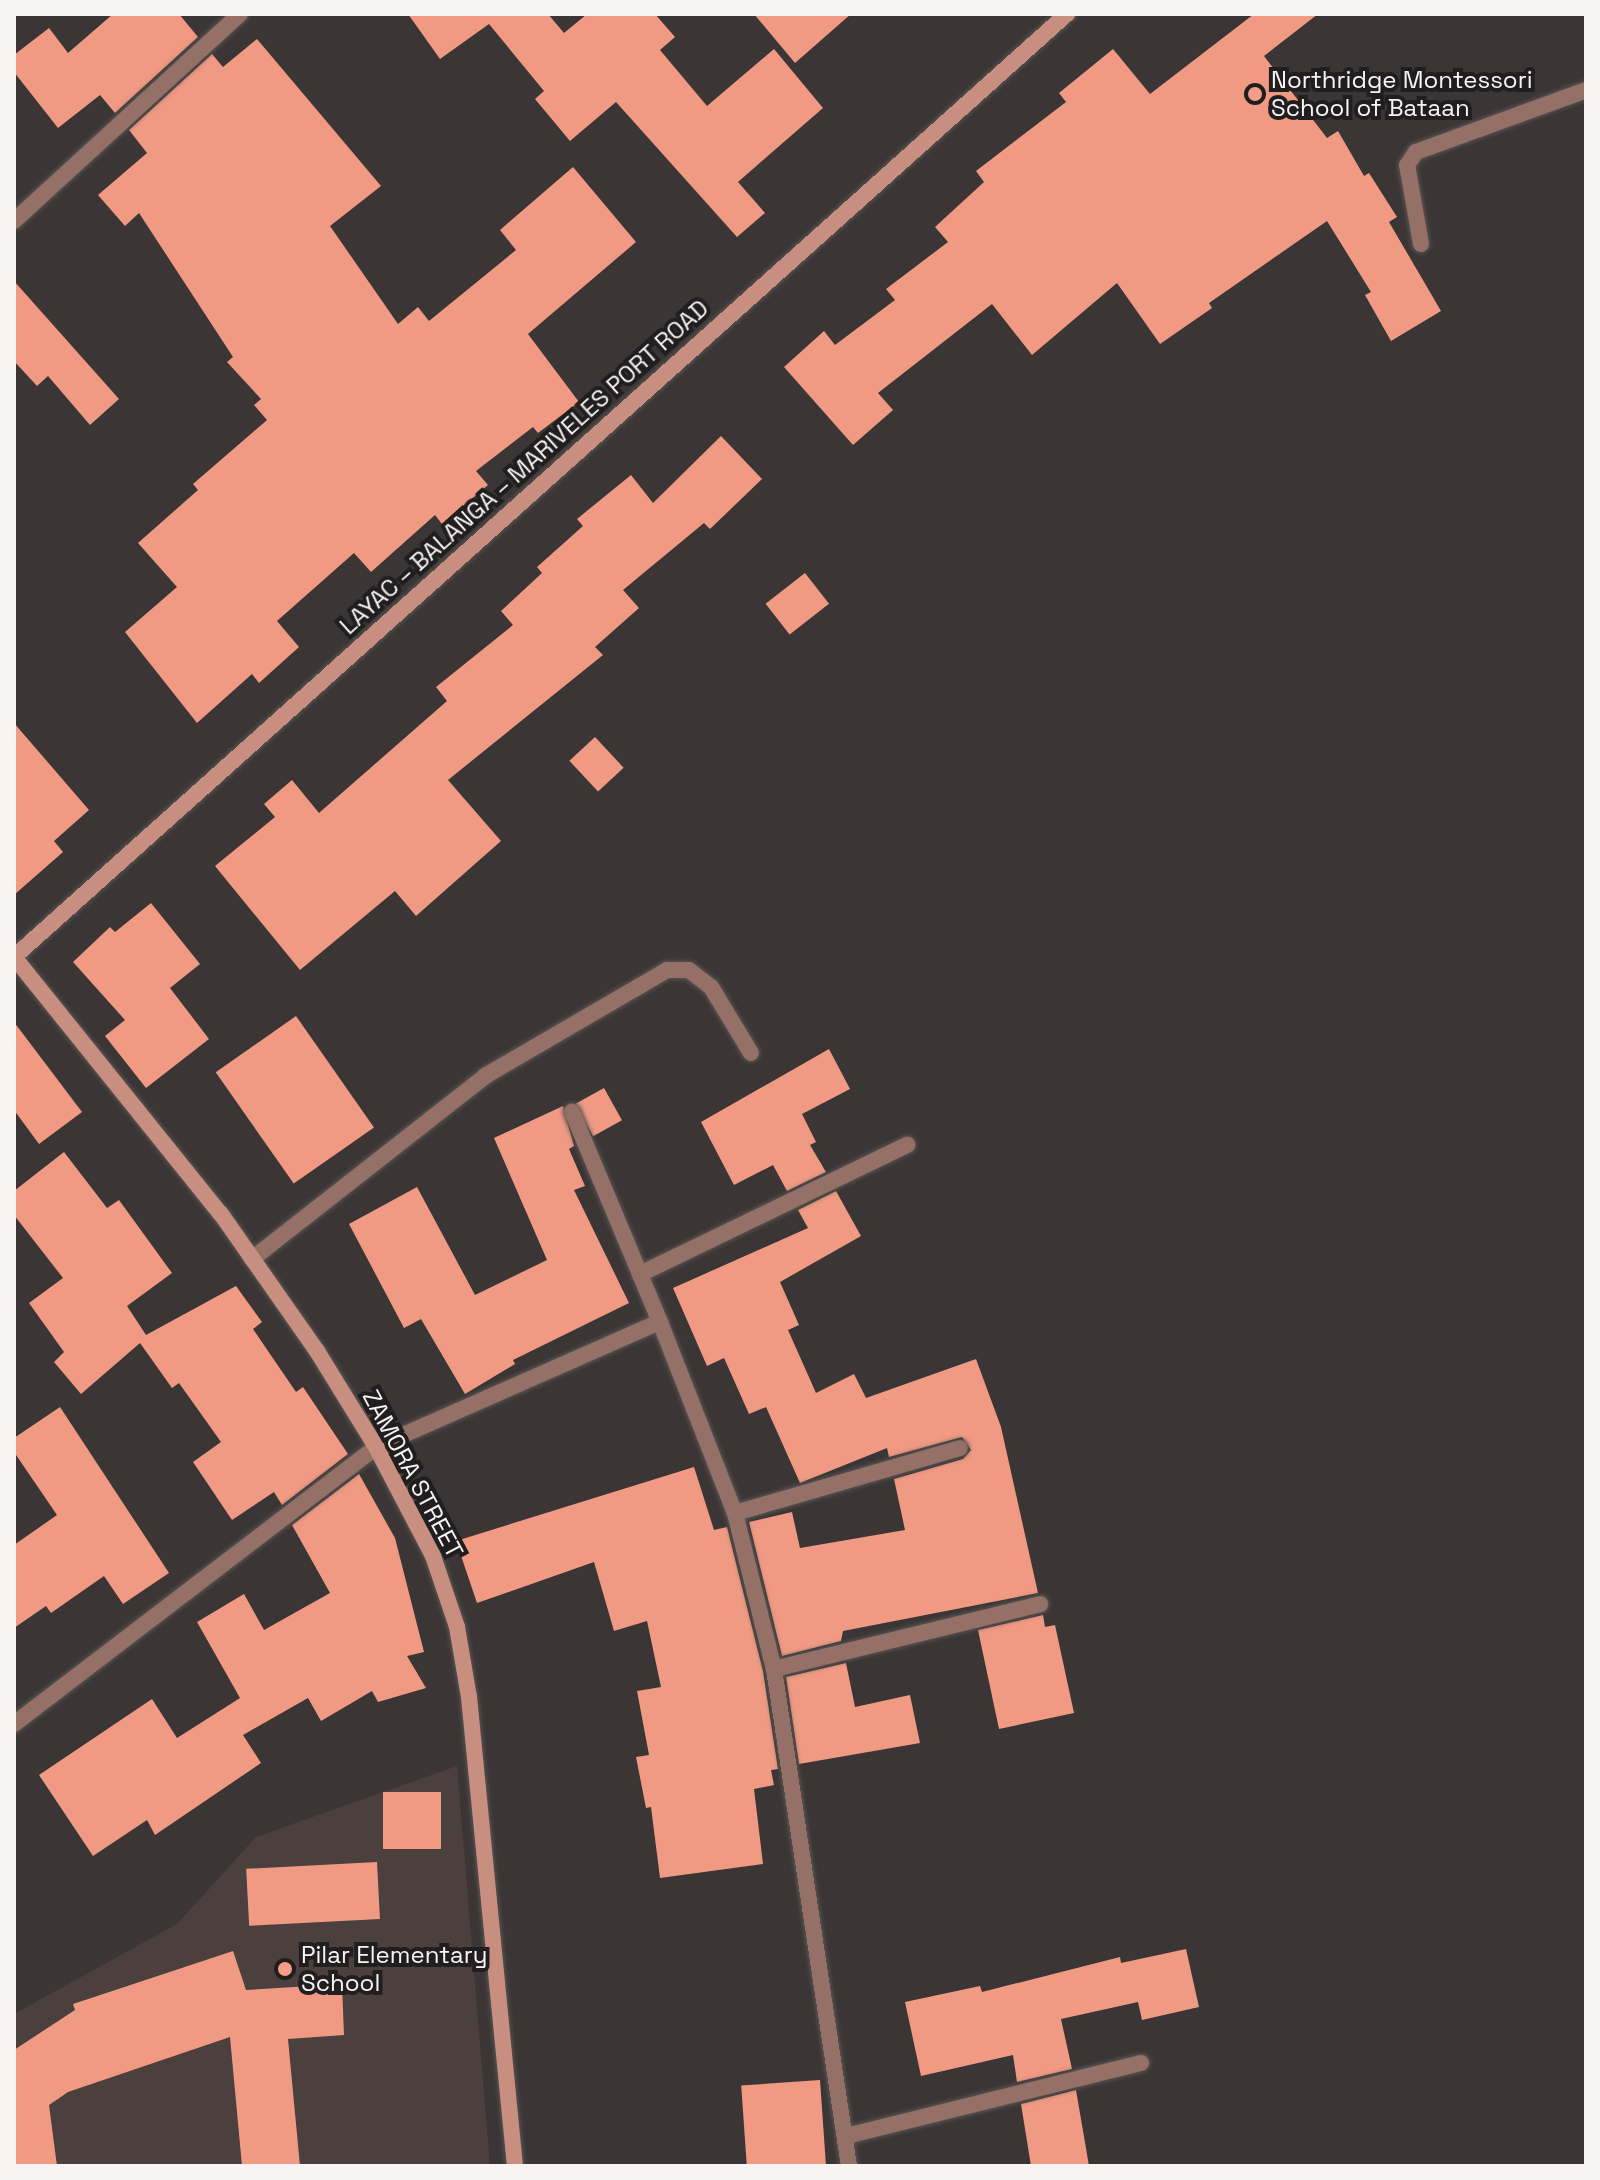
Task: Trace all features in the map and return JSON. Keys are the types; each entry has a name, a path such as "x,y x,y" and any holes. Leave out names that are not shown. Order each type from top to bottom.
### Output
{"main road":[{"name":"LAYAC – BALANGA – MARIVELES PORT ROAD","path":"14,957 1067,14"},
{"name":"ZAMORA STREET","path":"14,957 252,1259 376,1447 433,1556 457,1627 469,1697 515,2166"}],"street":[{"path":"14,221 240,14"},
{"path":"1421,244 1407,165 1416,152 1586,90"},
{"path":"252,1259 485,1076 548,1035 667,970 689,970 711,987 751,1053"},
{"path":"572,1112 660,1322 735,1513 774,1669 849,2166"},
{"path":"640,1274 907,1145"},
{"path":"14,1724 376,1447 660,1322"},
{"path":"735,1513 960,1448"},
{"path":"774,1669 1040,1604"},
{"path":"846,2136 1141,2063"}],"shaded area":[{"name":"Pilar Elementary School","path":"457,1766 490,2166 14,2166 14,2014 177,1924 256,1837"}],"building":[{"path":"113,14 179,14 198,37 115,113 100,95 58,128 14,72 14,55 49,28 68,53"},
{"path":"408,14 548,14 564,33 587,14 655,14 675,37 660,50 707,106 774,49 823,108 738,182 765,213 737,237 616,102 570,141 535,99 544,91 489,24 440,59"},
{"path":"754,14 851,14 795,63"},
{"path":"1254,14 1318,14 1264,56 1327,138 1338,131 1364,176 1369,173 1397,217 1389,222 1441,311 1391,341 1365,295 1371,292 1327,221 1209,303 1212,308 1160,344 1117,283 1032,355 992,304 878,393 893,410 853,445 784,367 824,331 835,345 895,300 886,289 948,242 935,227 984,182 976,171 1066,102 1059,93 1113,49 1150,94"},
{"path":"257,39 381,186 330,226 398,324 418,307 429,321 516,250 500,230 573,167 636,242 528,334 579,402 538,433 533,427 476,471 488,485 442,524 435,515 371,572 354,553 277,621 299,647 259,683 252,674 197,723 125,632 177,587 138,543 198,490 193,484 267,420 254,405 261,399 227,362 233,357 139,213 125,226 98,195 147,153 129,130 212,54 223,67"},
{"path":"14,281 119,399 90,425 48,376 37,386 14,361"},
{"path":"721,436 762,479 710,529 704,523 623,590 639,608 595,647 603,655 448,780 501,841 416,916 395,891 300,970 215,866 275,817 264,804 292,780 319,813 447,701 436,687 513,625 501,611 542,573 537,567 583,526 577,519 631,475 653,503"},
{"path":"805,573 829,604 790,635 766,604"},
{"path":"14,723 89,810 54,841 63,852 14,895"},
{"path":"595,737 624,768 598,792 569,761"},
{"path":"151,903 200,964 170,988 209,1039 146,1088 105,1036 125,1020 73,962 110,927 115,932"},
{"path":"296,1016 374,1127 294,1184 216,1072"},
{"path":"14,1022 82,1112 39,1144 14,1110"},
{"path":"829,1049 850,1089 802,1114 816,1142 810,1145 826,1172 787,1191 773,1165 734,1185 701,1122"},
{"path":"604,1088 622,1120 593,1136 575,1104"},
{"path":"563,1106 574,1146 569,1149 585,1186 574,1190 629,1303 513,1360 515,1364 465,1394 421,1319 404,1328 349,1224 417,1187 475,1295 547,1260 494,1138"},
{"path":"64,1152 107,1208 119,1200 172,1273 127,1306 146,1335 236,1286 262,1322 253,1329 296,1392 303,1387 348,1454 282,1505 274,1492 232,1520 193,1462 221,1442 179,1383 172,1388 140,1343 81,1394 54,1362 64,1352 29,1303 63,1278 14,1215 14,1191"},
{"path":"836,1191 861,1236 780,1282 799,1325 788,1330 816,1393 854,1374 866,1398 976,1359 1001,1427 1038,1593 843,1631 841,1641 782,1656 749,1522 792,1512 800,1548 905,1530 894,1479 963,1459 971,1450 962,1437 889,1457 887,1448 800,1483 766,1407 749,1414 724,1358 707,1366 673,1288 808,1228 798,1210"},
{"path":"60,1407 169,1573 123,1604 104,1576 51,1613 46,1606 14,1628 14,1545 57,1515 14,1452 14,1438"},
{"path":"694,1467 714,1530 727,1527 763,1671 778,1769 771,1770 774,1785 754,1789 763,1864 660,1878 651,1807 646,1808 636,1757 649,1755 637,1691 661,1687 647,1621 614,1631 594,1562 477,1603 456,1541"},
{"path":"359,1474 395,1538 424,1652 407,1656 426,1688 378,1702 372,1691 321,1721 308,1698 243,1735 261,1763 155,1835 147,1820 93,1856 39,1775 152,1699 177,1738 240,1698 197,1622 244,1594 264,1630 330,1593 292,1525"},
{"path":"1043,1615 1045,1627 1055,1625 1074,1713 999,1729 978,1630"},
{"path":"846,1663 855,1707 910,1695 920,1743 799,1764 786,1677"},
{"path":"383,1792 441,1792 441,1849 383,1849"},
{"path":"377,1862 380,1919 249,1926 246,1869"},
{"path":"1186,1949 1199,2007 1142,2020 1138,2002 1061,2019 1072,2069 1017,2082 1013,2055 921,2076 905,2002 980,1986 982,1992 1120,1957 1121,1963"},
{"path":"233,1951 246,1990 342,1984 344,2035 288,2039 300,2166 242,2166 230,2037 68,2092 49,2105 57,2166 14,2166 14,2050 75,2010 73,2004"},
{"path":"820,2080 826,2166 747,2166 741,2086"},
{"path":"1076,2090 1089,2166 1031,2166 1021,2104"}],"place":[{"name":"Northridge Montessori School of Bataan","path":"1255,94"},
{"name":"Pilar Elementary School","path":"285,1969"}]}
